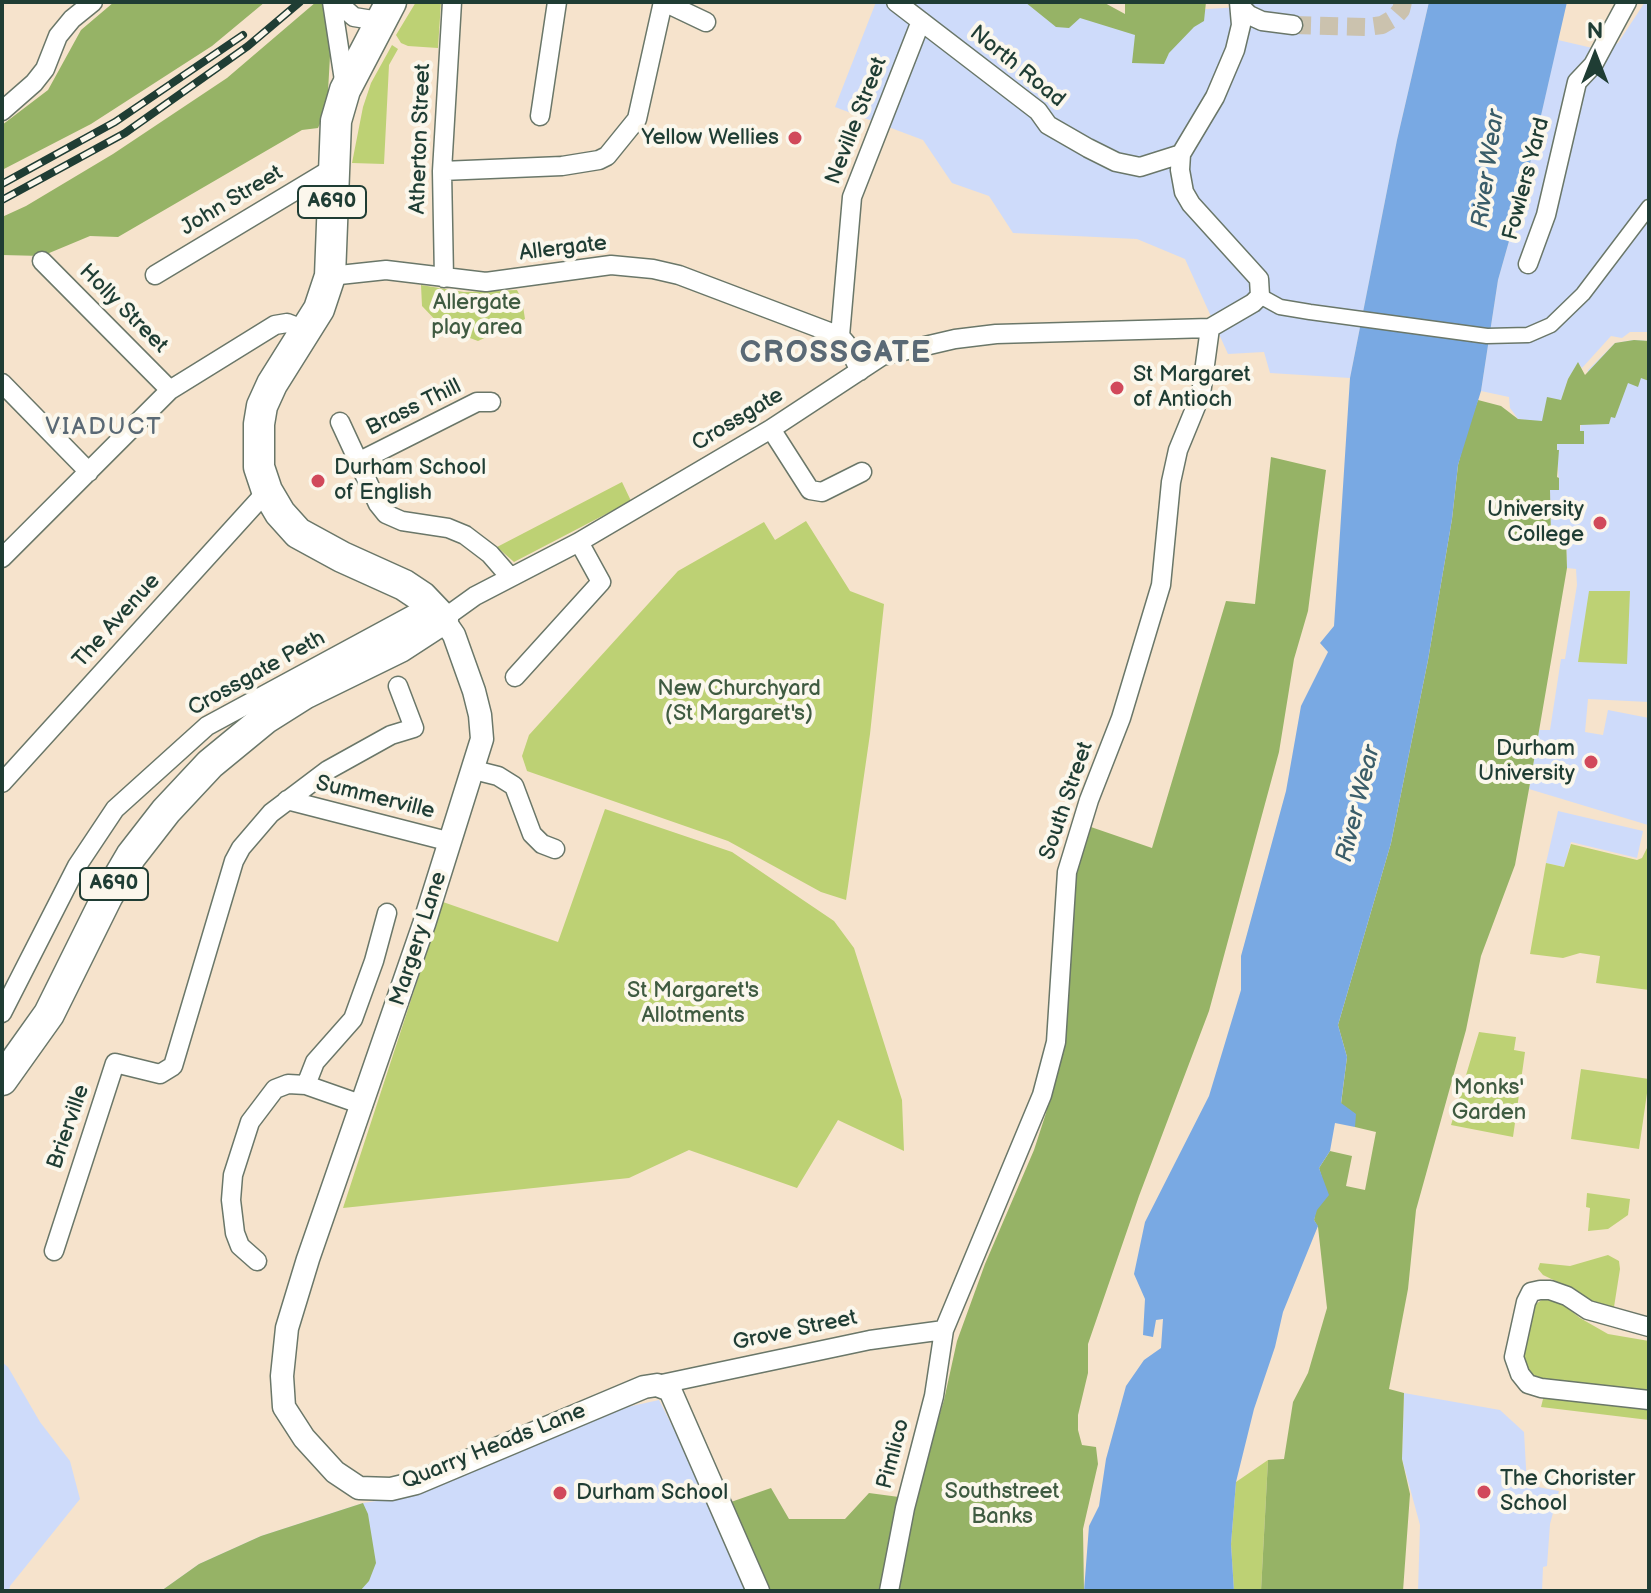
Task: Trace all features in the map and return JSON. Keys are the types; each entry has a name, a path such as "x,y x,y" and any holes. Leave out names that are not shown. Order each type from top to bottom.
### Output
{"highway":[{"name":"A690","path":"2,1080 49,1014 107,897 131,856 166,811 201,774 266,718 304,694 400,647 432,608 404,585 298,533 280,513 267,491 259,467 262,406 326,294 330,276 336,121 345,90 385,12"}],"street":[{"path":"2,111 34,83 45,69 58,36 72,19 93,2"},
{"path":"335,2 354,17 385,12"},
{"path":"335,2 345,90"},
{"name":"Atherton Street","path":"444,278 442,171 452,2"},
{"path":"540,116 557,2"},
{"path":"442,171 562,166 607,156 637,119 663,2 706,22"},
{"name":"North Road","path":"896,2 1038,111 1048,125 1116,162 1140,167 1181,154"},
{"name":"Fowlers Yard","path":"1528,264 1546,215 1577,82 1593,65 1627,2"},
{"path":"1240,4 1249,15 1262,21 1293,25"},
{"path":"1240,4 1238,39 1225,77 1181,154 1180,170 1187,198 1254,270 1259,279 1260,296 1285,308 1350,318 1487,336 1528,335 1551,325 1583,294 1649,207"},
{"name":"Neville Street","path":"840,336 852,197 921,21"},
{"name":"John Street","path":"155,275 333,168"},
{"name":"Holly Street","path":"42,261 170,390"},
{"name":"Allergate","path":"330,276 386,270 444,278 503,281 611,265 653,269 679,275 840,336"},
{"name":"Crossgate","path":"432,608 475,596 579,542 771,429 882,356 955,339 1026,332 1210,328 1260,296"},
{"path":"5,549 89,472 170,390 275,325 287,323 305,330"},
{"name":"South Street","path":"944,1330 1042,1095 1056,1042 1067,872 1089,800 1121,718 1161,585 1171,482 1178,450 1203,385 1210,328"},
{"path":"840,336 860,371"},
{"path":"2,383 89,472"},
{"name":"Brass Thill","path":"358,462 477,402 491,402"},
{"path":"340,422 378,504 386,514 402,521 448,528 465,535 490,554 510,577"},
{"path":"771,429 810,490 822,492 862,472"},
{"name":"The Avenue","path":"2,783 267,491"},
{"path":"515,677 601,582 579,542"},
{"name":"Crossgate Peth","path":"2,1013 77,866 115,809 207,726 416,613 422,605 432,608"},
{"name":"Margery Lane","path":"308,1259 363,1105 482,739 480,715 454,635 432,608"},
{"path":"287,800 364,748 414,728 398,686"},
{"path":"474,770 498,776 514,786 526,821 544,852"},
{"name":"Summerville","path":"287,800 451,842"},
{"name":"Brierville","path":"54,1251 115,1063 160,1074 173,1066 234,861 255,829 287,800"},
{"path":"306,1085 315,1062 353,1019 387,913"},
{"path":"257,1261 240,1246 233,1220 233,1175 250,1122 275,1089 288,1084 306,1085 363,1105"},
{"name":"Quarry Heads Lane","path":"308,1259 287,1328 282,1376 284,1407 304,1438 335,1472 359,1488 391,1489 416,1483 610,1400 657,1385"},
{"path":"1649,1327 1588,1310 1567,1296 1550,1290 1531,1292 1514,1357 1520,1374 1528,1384 1649,1400"},
{"name":"Grove Street","path":"657,1385 870,1340 944,1330"},
{"name":"Pimlico","path":"889,1591 905,1508 934,1396 944,1330"},
{"path":"657,1385 670,1390 758,1591"}],"shaded area":[{"path":"876,2 1025,2 1125,14 1240,7 1239,2 1429,2 1397,140 1350,378 1270,373 1264,352 1228,354 1185,259 1137,239 1013,233 989,196 952,183 923,140 835,107"},
{"path":"1645,2 1649,2 1649,332 1630,332 1622,338 1611,336 1582,368 1578,363 1568,379 1561,401 1542,422 1518,419 1510,408 1509,397 1481,391 1498,280 1526,181 1558,40 1601,50 1618,43"},
{"name":"University College","path":"1649,341 1649,702 1588,699 1585,732 1603,735 1608,710 1649,718 1648,825 1529,789 1539,730 1550,730 1577,585 1576,569 1567,568 1566,538 1551,538 1550,490 1559,490 1557,444 1580,431 1588,370 1615,343"},
{"name":"Durham University","path":"1558,811 1643,831 1637,858 1571,842 1564,867 1546,863"},
{"path":"2,1362 40,1422 70,1461 80,1499 9,1591 2,1591"},
{"name":"The Chorister School","path":"1404,1393 1500,1410 1524,1432 1527,1485 1559,1491 1550,1524 1542,1591 1418,1591 1420,1525 1402,1459"},
{"name":"Durham School","path":"659,1400 705,1490 749,1591 161,1591 199,1564 261,1536 363,1503 409,1496 600,1413"}],"green space":[{"path":"114,2 265,2 212,46 91,124 2,170 2,125 48,90 81,30"},
{"path":"316,2 326,2 330,56 327,109 318,128 302,130 118,237 90,236 42,256 2,255 2,217 113,154 227,78"},
{"path":"416,2 441,2 438,48 408,46 401,43 396,35"},
{"path":"1025,2 1103,2 1125,14 1125,2 1206,2 1204,21 1169,53 1164,64 1132,63 1135,35 1080,18 1069,28 1056,27"},
{"path":"392,45 398,49 389,65 384,164 352,163 371,83"},
{"name":"Allergate play area","path":"421,285 464,292 517,290 525,319 478,341 443,328 422,306"},
{"path":"1649,341 1649,381 1641,378 1638,387 1628,383 1615,418 1611,417 1609,424 1580,425 1580,431 1584,431 1584,444 1557,444 1559,490 1550,490 1551,537 1566,537 1567,568 1529,789 1515,865 1481,956 1466,1030 1416,1210 1408,1289 1389,1389 1404,1393 1402,1459 1410,1494 1403,1591 1261,1591 1268,1460 1284,1459 1293,1402 1308,1373 1327,1308 1318,1227 1314,1220 1322,1178 1319,1168 1330,1151 1352,1156 1346,1186 1365,1190 1376,1132 1355,1127 1355,1114 1341,1104 1347,1057 1338,1025 1391,843 1428,660 1458,465 1467,430 1478,400 1501,406 1518,419 1542,421 1547,397 1561,400 1578,362 1585,375 1615,343"},
{"name":"Southstreet Banks","path":"1271,457 1326,470 1308,611 1294,659 1279,752 1209,1011 1139,1196 1088,1344 1088,1373 1078,1415 1078,1430 1082,1445 1096,1447 1098,1464 1083,1529 1084,1591 894,1591 905,1530 944,1400 957,1341 1046,1113 1064,1034 1076,873 1088,826 1152,848 1226,601 1255,604"},
{"path":"622,482 631,501 514,562 497,547"},
{"name":"New Churchyard (St Margaret's)","path":"806,521 850,591 884,604 870,734 846,900 821,892 728,841 527,771 522,756 529,735 678,571 764,522 775,540"},
{"path":"1589,591 1630,591 1627,664 1578,662"},
{"name":"St Margaret's Allotments","path":"605,809 732,852 834,921 854,948 902,1100 904,1151 838,1120 797,1188 689,1150 629,1178 343,1208 443,902 558,942"},
{"path":"1571,844 1637,860 1642,858 1649,844 1649,990 1596,983 1600,956 1580,953 1563,958 1530,954 1546,863 1564,867"},
{"name":"Monks' Garden","path":"1479,1032 1516,1037 1514,1050 1525,1052 1513,1137 1451,1125"},
{"path":"1581,1069 1649,1079 1639,1149 1571,1139"},
{"path":"1587,1193 1630,1199 1628,1215 1608,1229 1588,1231 1590,1208 1586,1207"},
{"path":"1608,1255 1619,1261 1620,1269 1614,1307 1607,1311 1589,1304 1538,1269 1540,1263 1570,1266"},
{"path":"1543,1299 1552,1299 1565,1306 1608,1334 1649,1341 1649,1390 1536,1379 1527,1371 1522,1353 1536,1304"},
{"path":"1544,1395 1649,1407 1649,1420 1541,1407"},
{"path":"1268,1460 1261,1591 1234,1591 1231,1544 1236,1482"},
{"path":"771,1488 789,1519 845,1519 869,1493 899,1497 881,1591 766,1591 731,1502"},
{"path":"363,1503 368,1514 376,1563 369,1581 360,1591 161,1591 199,1564 261,1536"}],"water":[{"name":"River Wear","path":"1429,2 1567,2 1526,181 1498,280 1481,391 1458,465 1428,660 1391,843 1338,1025 1347,1057 1341,1103 1356,1114 1355,1127 1335,1123 1330,1151 1319,1168 1329,1195 1317,1210 1314,1220 1318,1226 1283,1312 1254,1409 1236,1482 1231,1544 1234,1591 1084,1591 1089,1526 1099,1506 1106,1459 1126,1386 1144,1360 1161,1348 1163,1319 1156,1320 1153,1337 1143,1335 1145,1299 1134,1274 1145,1222 1209,1096 1241,990 1241,956 1286,791 1301,706 1328,652 1320,643 1334,626 1350,378 1397,140"}],"tunnel":[{"path":"1293,25 1382,25 1394,18 1403,2"}],"railway":[{"path":"2,200 125,133 248,46 300,2"},
{"path":"2,184 115,122 243,35"}],"place":[{"name":"Yellow Wellies","path":"795,138"},
{"name":"St Margaret of Antioch","path":"1117,388"},
{"name":"Durham School of English","path":"318,481"},
{"name":"University College","path":"1600,523"},
{"name":"Durham University","path":"1591,762"},
{"name":"The Chorister School","path":"1484,1492"},
{"name":"Durham School","path":"560,1493"}],"district":[{"name":"CROSSGATE","path":"836,354"},
{"name":"VIADUCT","path":"104,428"}]}
